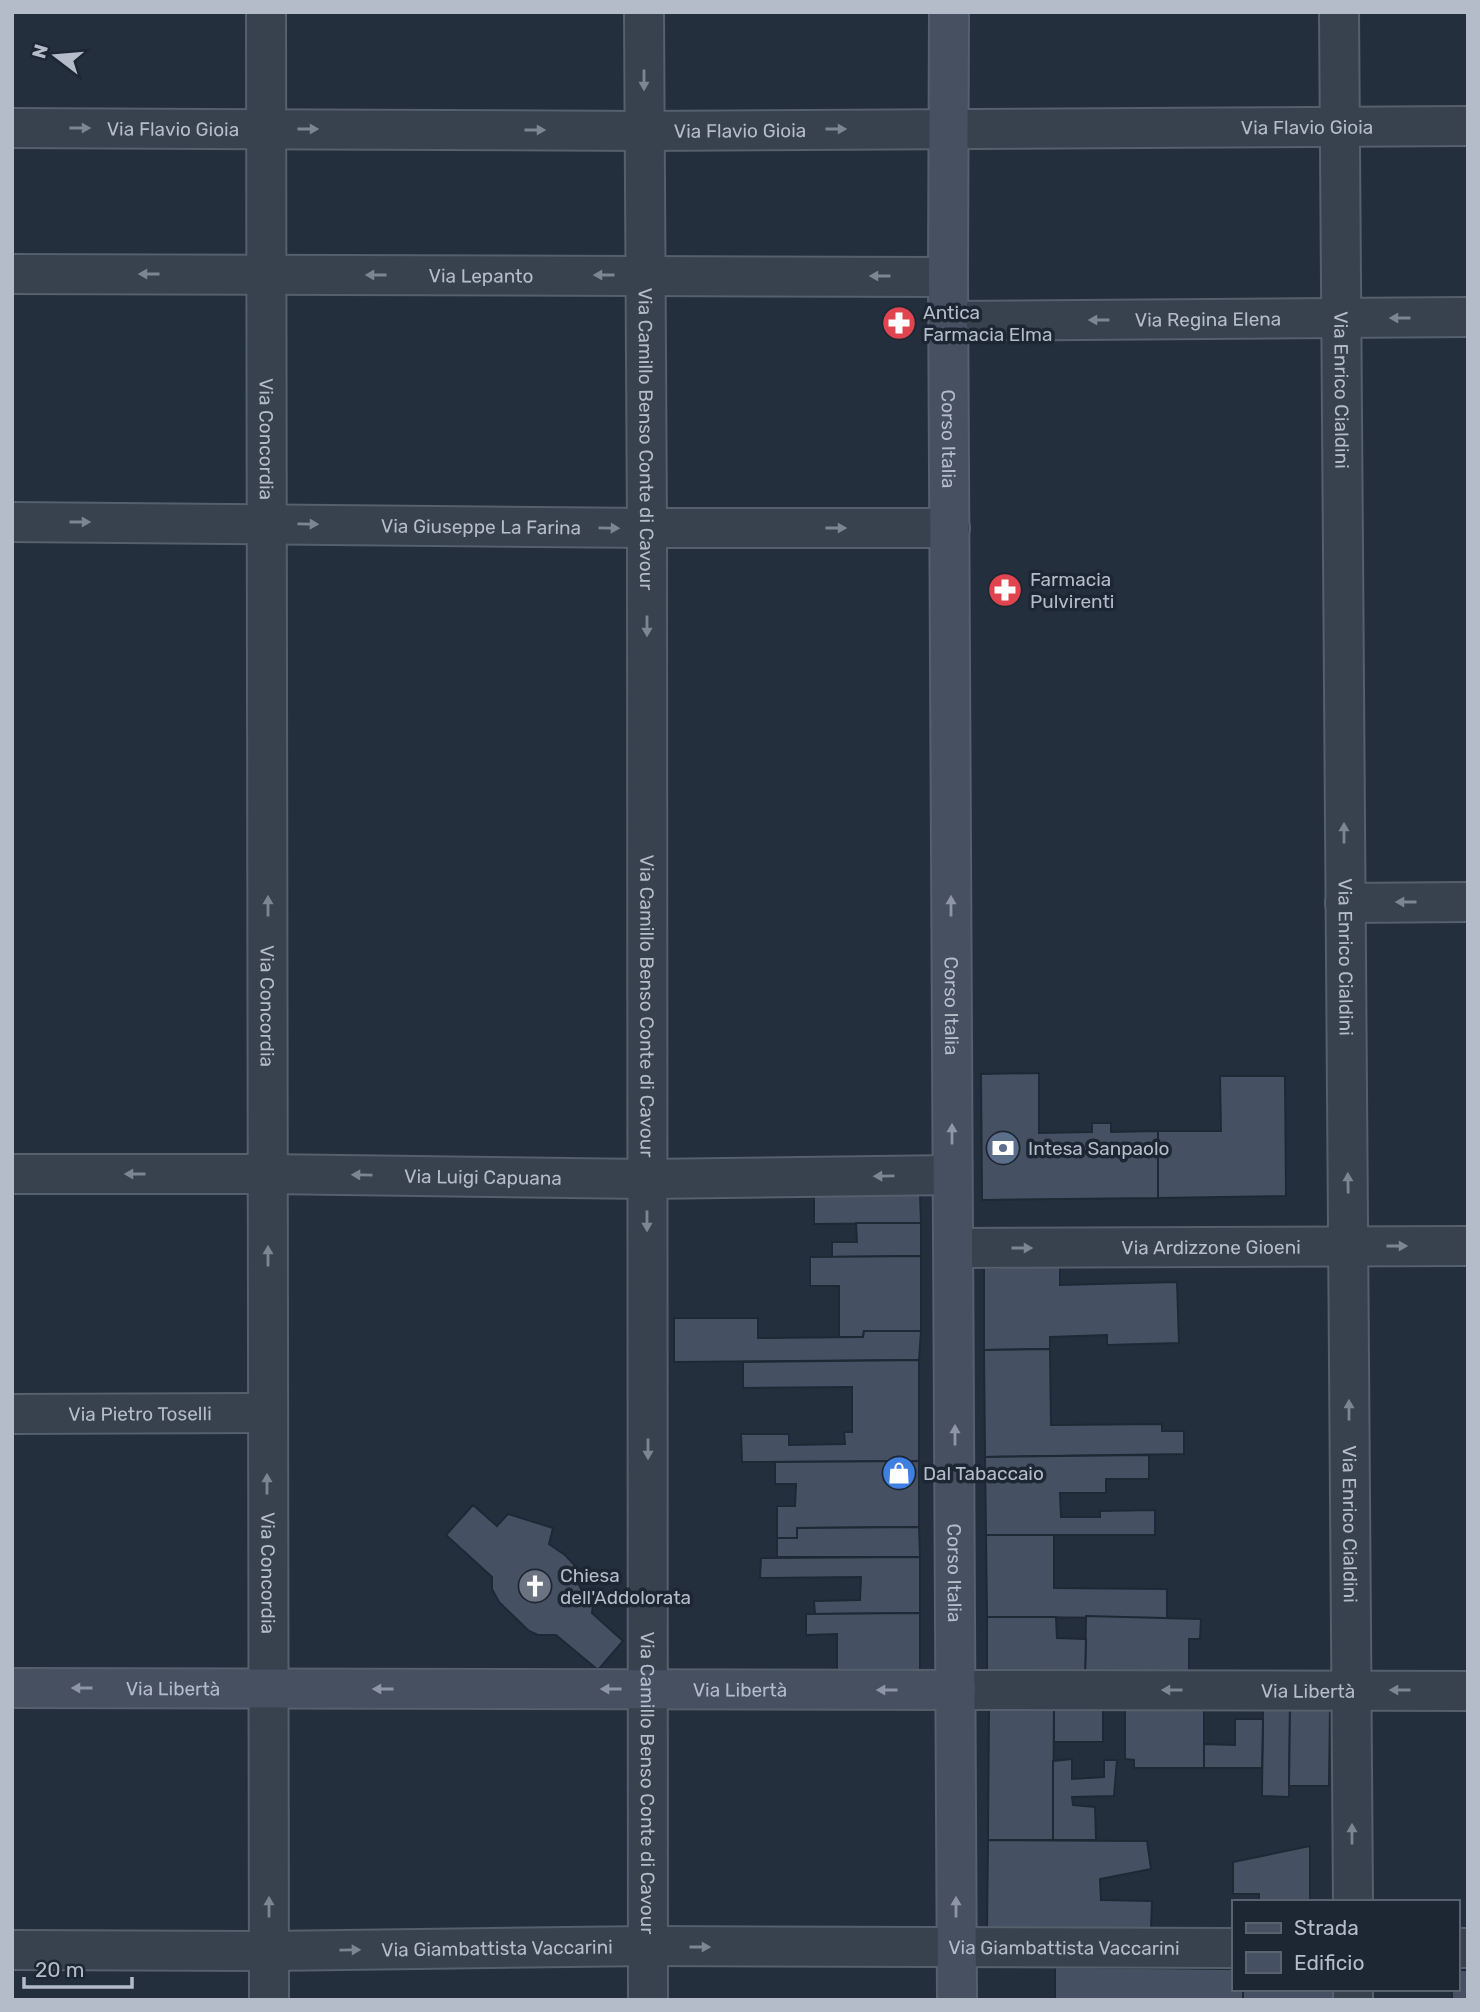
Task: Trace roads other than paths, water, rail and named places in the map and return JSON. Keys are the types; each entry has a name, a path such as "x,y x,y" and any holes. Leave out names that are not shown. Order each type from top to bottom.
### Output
{"street":[{"name":"Via Concordia","path":"266,12 269,2000"},
{"name":"Via Camillo Benso Conte di Cavour","path":"644,12 648,2000"},
{"name":"Corso Italia","path":"949,12 957,2000"},
{"name":"Via Enrico Cialdini","path":"1339,12 1353,1900"},
{"name":"Via Flavio Gioia","path":"12,128 644,131 1468,126"},
{"name":"Via Lepanto","path":"12,274 948,277"},
{"name":"Via Regina Elena","path":"949,321 1468,317"},
{"name":"Via Giuseppe La Farina","path":"12,522 950,528"},
{"path":"1345,903 1468,902"},
{"name":"Via Luigi Capuana","path":"12,1174 647,1179 952,1175"},
{"name":"Via Ardizzone Gioeni","path":"954,1248 1468,1246"},
{"name":"Via Pietro Toselli","path":"12,1413 267,1413"},
{"name":"Via Libertà","path":"12,1688 1468,1690"},
{"name":"Via Giambattista Vaccarini","path":"12,1950 269,1951 648,1946 1232,1948"}],"place":[{"name":"Antica Farmacia Elma","path":"899,323"},
{"name":"Farmacia Pulvirenti","path":"1005,590"},
{"name":"Intesa Sanpaolo","path":"1003,1148"},
{"name":"Dal Tabaccaio","path":"899,1473"},
{"name":"Chiesa dell'Addolorata","path":"535,1586"}]}
